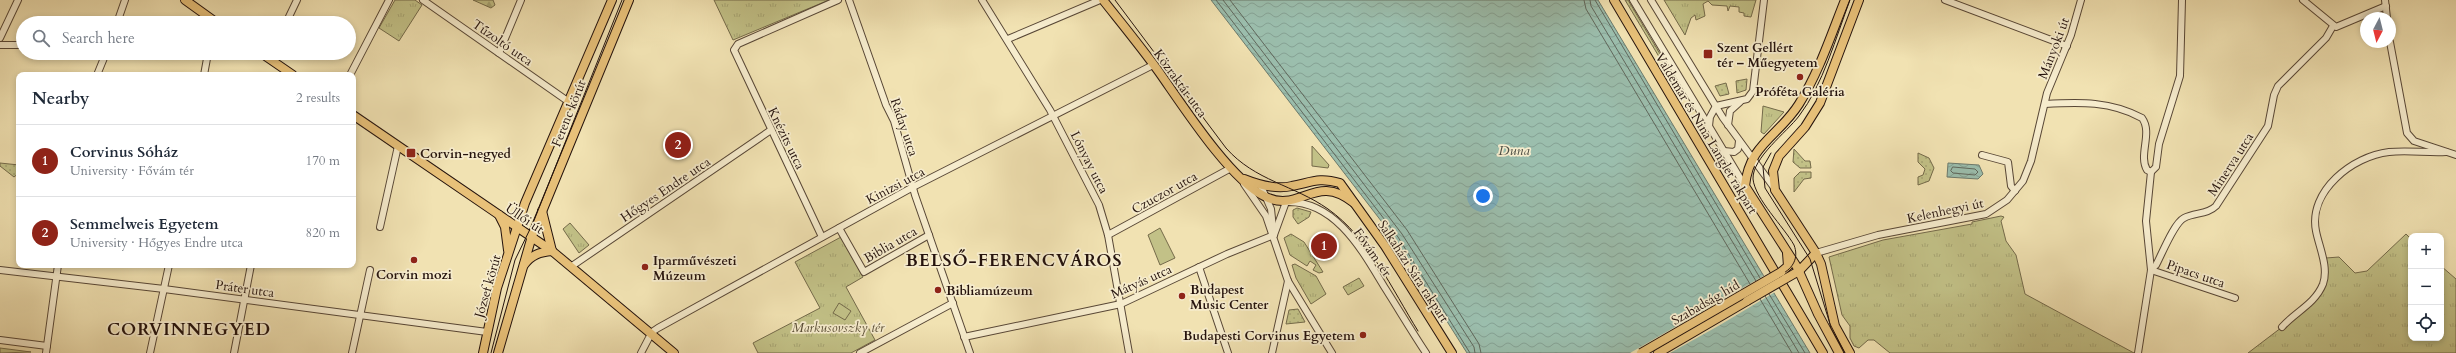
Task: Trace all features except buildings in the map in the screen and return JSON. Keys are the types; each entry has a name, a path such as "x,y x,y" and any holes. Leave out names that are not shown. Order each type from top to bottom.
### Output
{"main road":[{"name":"Ferenc körút","path":"517,227 612,0"},
{"name":"Ferenc körút","path":"532,236 629,0"},
{"name":"Közraktár utca","path":"1103,0 1231,168 1251,189 1267,198 1286,202"},
{"name":"Valdemar és Nina Langlet rakpart","path":"1614,0 1782,277 1823,353"},
{"path":"1839,353 1818,314 1799,271 1745,186 1752,158 1794,110 1815,74 1845,0"},
{"path":"1850,353 1835,326 1823,270 1816,253 1776,190 1773,171 1777,160 1815,111 1859,0"},
{"path":"190,2 207,16"},
{"path":"275,60 288,72"},
{"name":"Üllői út","path":"356,117 552,250 652,332 674,353"},
{"name":"Közraktár utca","path":"1241,178 1261,186 1285,187 1295,185"},
{"name":"Salkaházi Sára rakpart","path":"1295,185 1313,179 1340,183 1386,246 1452,353"},
{"name":"Salkaházi Sára rakpart","path":"1286,202 1328,190 1339,192 1354,203"},
{"path":"520,272 528,259 542,252 552,250 542,212"},
{"path":"499,215 505,227 508,255"},
{"name":"József körút","path":"483,353 497,288 517,227"},
{"path":"498,353 520,272 532,236"},
{"path":"1782,277 1788,266 1786,251"},
{"path":"1782,277 1799,271 1816,253"},
{"name":"Szabadság híd","path":"1641,353 1782,277"},
{"name":"Szabadság híd","path":"1658,353 1782,277"}],"street":[{"path":"0,38 18,0"},
{"path":"119,16 125,0"},
{"path":"289,16 297,0"},
{"path":"352,72 389,0"},
{"name":"Tűzoltó utca","path":"423,0 569,102"},
{"path":"500,53 521,0"},
{"name":"Knézits utca","path":"822,237 735,53 735,48 738,44 838,0"},
{"name":"Ráday utca","path":"849,0 886,106 894,121 913,187 970,353"},
{"name":"Lónyay utca","path":"982,0 1008,39 1054,117 1099,204 1108,235 1129,353"},
{"path":"1008,39 1100,0"},
{"path":"1633,0 1745,186"},
{"path":"1651,0 1728,126 1776,190"},
{"path":"1728,126 1730,111 1751,96 1753,91 1764,0"},
{"path":"1945,0 2067,46"},
{"name":"Mányoki út","path":"2045,104 2052,77 2067,46 2081,0"},
{"path":"2151,270 2146,221 2151,172 2156,167 2159,144 2180,76 2182,0"},
{"path":"2303,0 2333,26 2342,26 2386,3"},
{"name":"Minerva utca","path":"2138,353 2151,270 2156,265 2182,219 2208,212 2220,201 2241,165 2268,126 2274,95 2278,86 2326,38 2333,26"},
{"path":"0,46 16,45"},
{"path":"2391,48 2407,132 2414,141 2456,155"},
{"path":"99,72 103,60"},
{"path":"205,72 207,60"},
{"name":"Kinizsi utca","path":"652,332 913,187 1054,117 1153,65"},
{"path":"1716,106 1742,101"},
{"path":"2045,104 2072,102 2105,104 2118,107 2142,118 2146,131 2145,164 2147,170 2151,172"},
{"name":"Kelenhegyi út","path":"1816,253 1878,235 1986,214 2007,200 2023,181 2031,162 2045,104"},
{"path":"1709,126 1710,117 1716,106"},
{"path":"1710,117 1718,115 1723,118"},
{"name":"Hőgyes Endre utca","path":"572,266 771,130"},
{"path":"1724,151 1734,152 1738,149 1739,142"},
{"path":"380,227 398,146"},
{"path":"2282,327 2311,303 2323,284 2324,267 2315,218 2318,202 2330,184 2359,162 2387,152 2446,152"},
{"path":"1982,154 2008,162 2012,186 2015,191"},
{"name":"Czuczor utca","path":"1108,235 1231,168"},
{"name":"Közraktár utca","path":"1241,178 1266,216 1274,235 1288,281 1332,353"},
{"name":"Közraktár utca","path":"1261,186 1271,209 1274,235"},
{"path":"1274,235 1286,202"},
{"name":"Fővám tér","path":"1286,202 1312,206 1333,219 1350,236 1359,246 1426,353"},
{"name":"Biblia utca","path":"839,228 864,272 930,235"},
{"name":"Mátyás utca","path":"964,336 1121,304 1199,267 1274,235"},
{"path":"1199,267 1228,353"},
{"path":"46,353 58,268"},
{"path":"150,353 168,268"},
{"path":"234,353 251,268"},
{"name":"Práter utca","path":"0,270 164,289 487,332"},
{"path":"352,353 370,270"},
{"name":"Pipacs utca","path":"2151,270 2235,298"},
{"path":"1272,353 1288,281"},
{"path":"1284,300 1291,297 1298,299"},
{"path":"860,353 953,303"},
{"path":"641,353 652,332"},
{"path":"0,340 47,346"}],"green space":[{"path":"395,0 415,0 422,5 399,41 379,28"},
{"path":"473,0 493,0 495,5 491,8"},
{"path":"714,0 829,0 733,40"},
{"path":"1625,0 1628,0 1666,64 1664,65"},
{"path":"1664,0 1756,0 1751,17 1744,16 1744,13 1739,12 1739,7 1730,6 1728,11 1727,6 1712,5 1708,1 1703,4 1705,16 1696,20 1695,15 1691,18 1685,35"},
{"path":"1747,79 1746,90 1737,93 1736,81"},
{"path":"1726,83 1729,94 1720,96 1715,86"},
{"path":"1763,106 1784,112 1764,134 1761,132"},
{"path":"1312,146 1329,165 1328,168 1312,166"},
{"path":"1794,149 1805,161 1810,161 1811,168 1800,168 1793,162"},
{"path":"1918,153 1929,158 1934,168 1929,181 1918,185 1918,177 1923,175 1925,169 1918,162"},
{"path":"0,163 16,165 16,175 14,177 0,166"},
{"path":"1800,172 1811,172 1811,178 1804,179 1794,192 1794,178"},
{"path":"1297,208 1311,212 1309,217 1298,224 1293,217 1293,210"},
{"path":"2001,216 2004,217 2001,221 2006,241 2016,255 2025,294 2134,353 1890,353 1874,340 1868,340 1859,348 1854,346 1850,338 1850,326 1842,315 1829,257 1883,240 1972,224 1972,222"},
{"path":"570,223 589,245 579,253 563,229"},
{"path":"1160,228 1175,258 1160,265 1148,235"},
{"path":"1291,234 1304,242 1323,272 1319,273 1313,270 1316,265 1310,261 1307,266 1290,255 1284,238"},
{"path":"2406,234 2408,236 2408,341 2444,341 2444,269 2456,279 2456,353 2248,353 2315,302 2321,293 2326,258 2339,257 2355,273 2367,271"},
{"name":"Markusovszky tér","path":"841,237 863,277 846,287 875,340 851,353 758,353 753,343 820,308 795,262"},
{"path":"1295,264 1316,276 1326,294 1311,304 1296,278 1292,265"},
{"path":"1359,278 1364,286 1348,295 1343,287"},
{"path":"839,303 851,311 845,320 833,313"},
{"path":"1298,309 1305,322 1286,324 1289,310"},
{"path":"0,348 31,352 0,353"}],"water":[{"name":"Duna","path":"1211,0 1598,0 1810,353 1467,353 1395,239"},
{"path":"1948,163 1979,165 1983,174 1978,179 1947,177"}],"pier":[{"path":"1765,275 1775,292 1720,325 1670,353 1630,353"}],"tram line":[{"path":"491,353 515,260 533,223 622,0"},
{"path":"1115,0 1226,148 1237,159 1249,168 1302,194 1328,209 1356,234 1379,265 1418,331"},
{"path":"1647,353 1786,272 1792,266 1796,254 1794,245 1759,195 1753,179 1754,171 1764,154 1794,122 1808,104 1822,75 1850,0"},
{"path":"1771,153 1763,167 1765,188 1810,259 1830,324 1845,353"}],"place":[{"name":"Szent Gellért tér – Műegyetem","path":"1708,54"},
{"name":"Próféta Galéria","path":"1800,77"},
{"name":"Semmelweis Egyetem","path":"678,145"},
{"name":"Corvin-negyed","path":"411,153"},
{"name":"Corvinus Sóház","path":"1324,246"},
{"name":"Corvin mozi","path":"414,260"},
{"name":"Iparművészeti Múzeum","path":"645,267"},
{"name":"Bibliamúzeum","path":"938,290"},
{"name":"Budapest Music Center","path":"1182,296"},
{"name":"Budapesti Corvinus Egyetem","path":"1363,335"}],"district":[{"name":"BELSŐ-FERENCVÁROS","path":"1014,260"},
{"name":"CORVINNEGYED","path":"189,329"}]}
